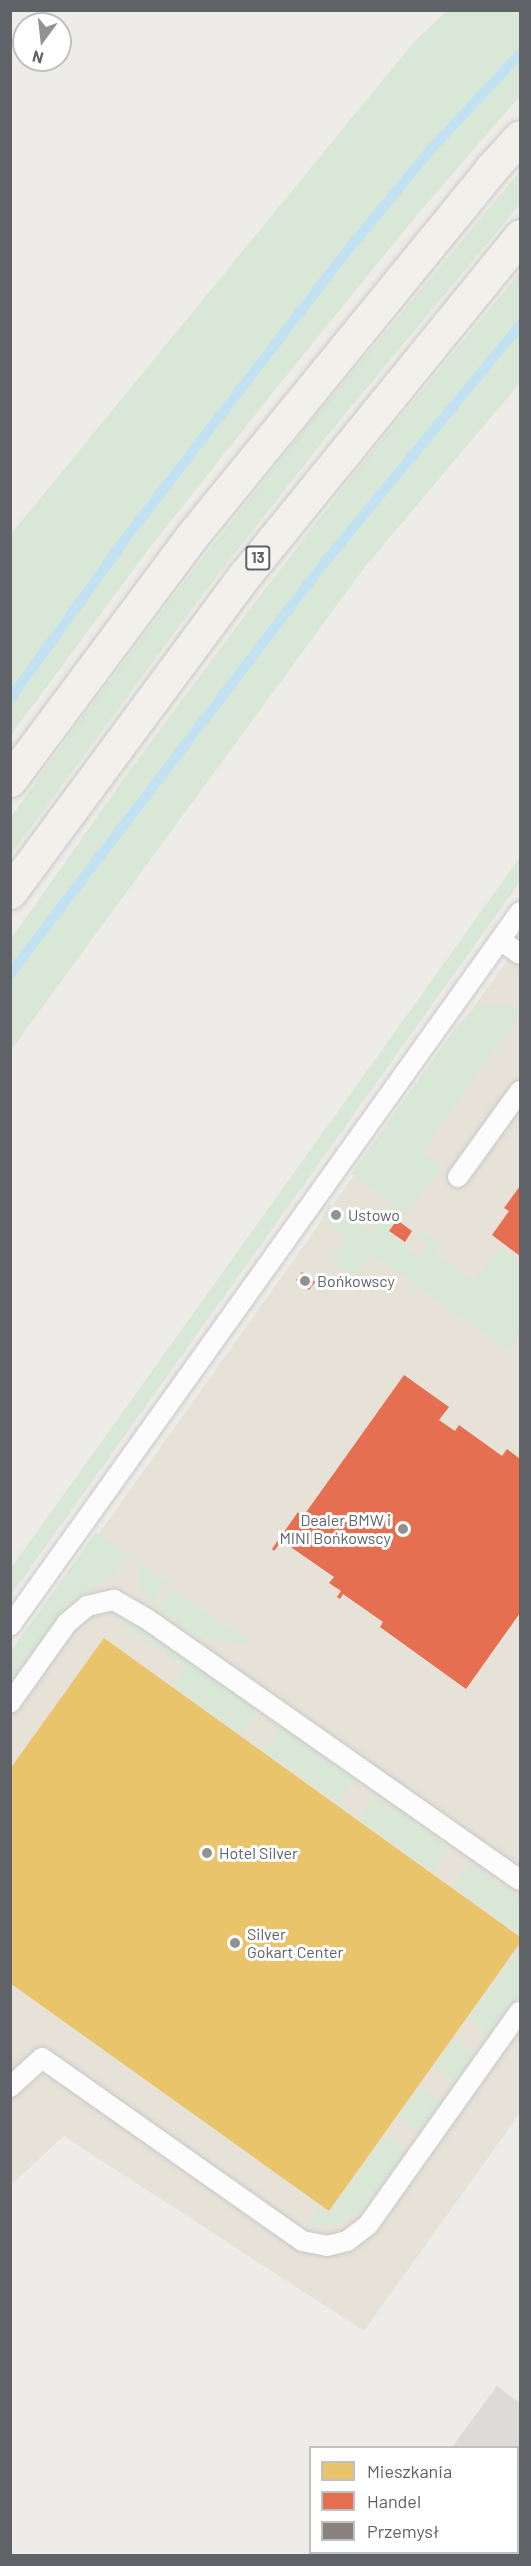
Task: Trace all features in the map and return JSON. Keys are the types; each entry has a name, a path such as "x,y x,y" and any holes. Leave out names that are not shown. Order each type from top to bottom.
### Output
{"main road":[{"path":"10,780 192,536 491,169 520,137"},
{"name":"13","path":"10,892 244,576 520,236"}],"lane":[{"path":"10,1626 520,912"},
{"path":"500,940 520,954"},
{"path":"458,1177 520,1091"},
{"path":"10,1703 67,1623 87,1606 114,1600 157,1625 520,1880"},
{"path":"10,2087 42,2058 302,2241 327,2246 347,2241 368,2225 520,2011"}],"shaded area":[{"path":"520,942 520,2113 364,2331 64,2136 11,2185 11,1657"},
{"path":"497,2386 520,2403 520,2555 367,2556 368,2554 519,2554 519,2446 453,2446"}],"green space":[{"path":"446,11 520,11 520,96 412,221 274,391 148,550 11,735 11,534 413,43"},
{"path":"520,171 520,204 332,430 206,590 11,855 11,817 72,731 187,578 313,419"},
{"path":"520,272 520,383 364,568 11,1050 11,939 130,770 242,619 365,460"},
{"path":"520,857 520,882 11,1595 11,1568"},
{"path":"499,1003 519,1008 520,1014 422,1152 441,1169 390,1235 421,1257 429,1246 416,1236 420,1229 440,1244 434,1252 474,1280 499,1247 520,1262 520,1332 509,1350 371,1254 355,1276 332,1261 348,1237 322,1218 329,1204 336,1209 330,1218 336,1222 343,1213 371,1232 392,1203 351,1174 460,1022 478,1006"},
{"path":"96,1532 167,1582 151,1605 138,1588 140,1565 128,1557 115,1573 67,1605 11,1684 11,1651"},
{"path":"173,1589 252,1645 198,1637 158,1610"},
{"path":"120,1618 137,1623 259,1711 241,1735 172,1686 185,1667 119,1621"},
{"path":"281,1726 354,1779 338,1803 263,1750"},
{"path":"374,1795 449,1848 433,1872 358,1819"},
{"path":"470,1863 520,1898 520,1935 454,1886"},
{"path":"520,1948 520,1992 489,2033 469,2019"},
{"path":"455,2038 476,2055 456,2082 434,2068"},
{"path":"420,2087 441,2103 419,2132 398,2117"},
{"path":"385,2136 406,2152 363,2210 336,2225 307,2226 320,2208 328,2214"}],"building: Mieszkania":[{"name":"Hotel Silver","path":"104,1638 520,1937 520,1943 329,2211 10,1983 10,1769"}],"building: Handel":[{"path":"520,1186 520,1256 492,1235 509,1211 504,1208"},
{"path":"397,1220 412,1231 405,1242 389,1231"},
{"name":"Bońkowscy","path":"302,1272 315,1282 309,1290 296,1280"},
{"name":"Dealer BMW i MINI Bońkowscy","path":"404,1375 449,1407 439,1420 455,1431 459,1425 502,1456 507,1449 520,1459 520,1613 466,1689 380,1627 383,1622 343,1594 340,1599 337,1597 341,1591 329,1583 334,1577 282,1541 274,1551 272,1549 298,1512 302,1518"}],"building: Przemysł":[{"path":"519,2463 520,2556 459,2556 456,2554 519,2554"}],"waterway":[{"path":"10,699 129,534 347,251 432,148 520,54"},
{"path":"10,974 324,563 520,325"}],"place":[{"name":"Ustowo","path":"336,1215"},
{"name":"Bońkowscy","path":"305,1281"},
{"name":"Dealer BMW i MINI Bońkowscy","path":"403,1529"},
{"name":"Hotel Silver","path":"207,1853"},
{"name":"Silver Gokart Center","path":"235,1943"}]}
